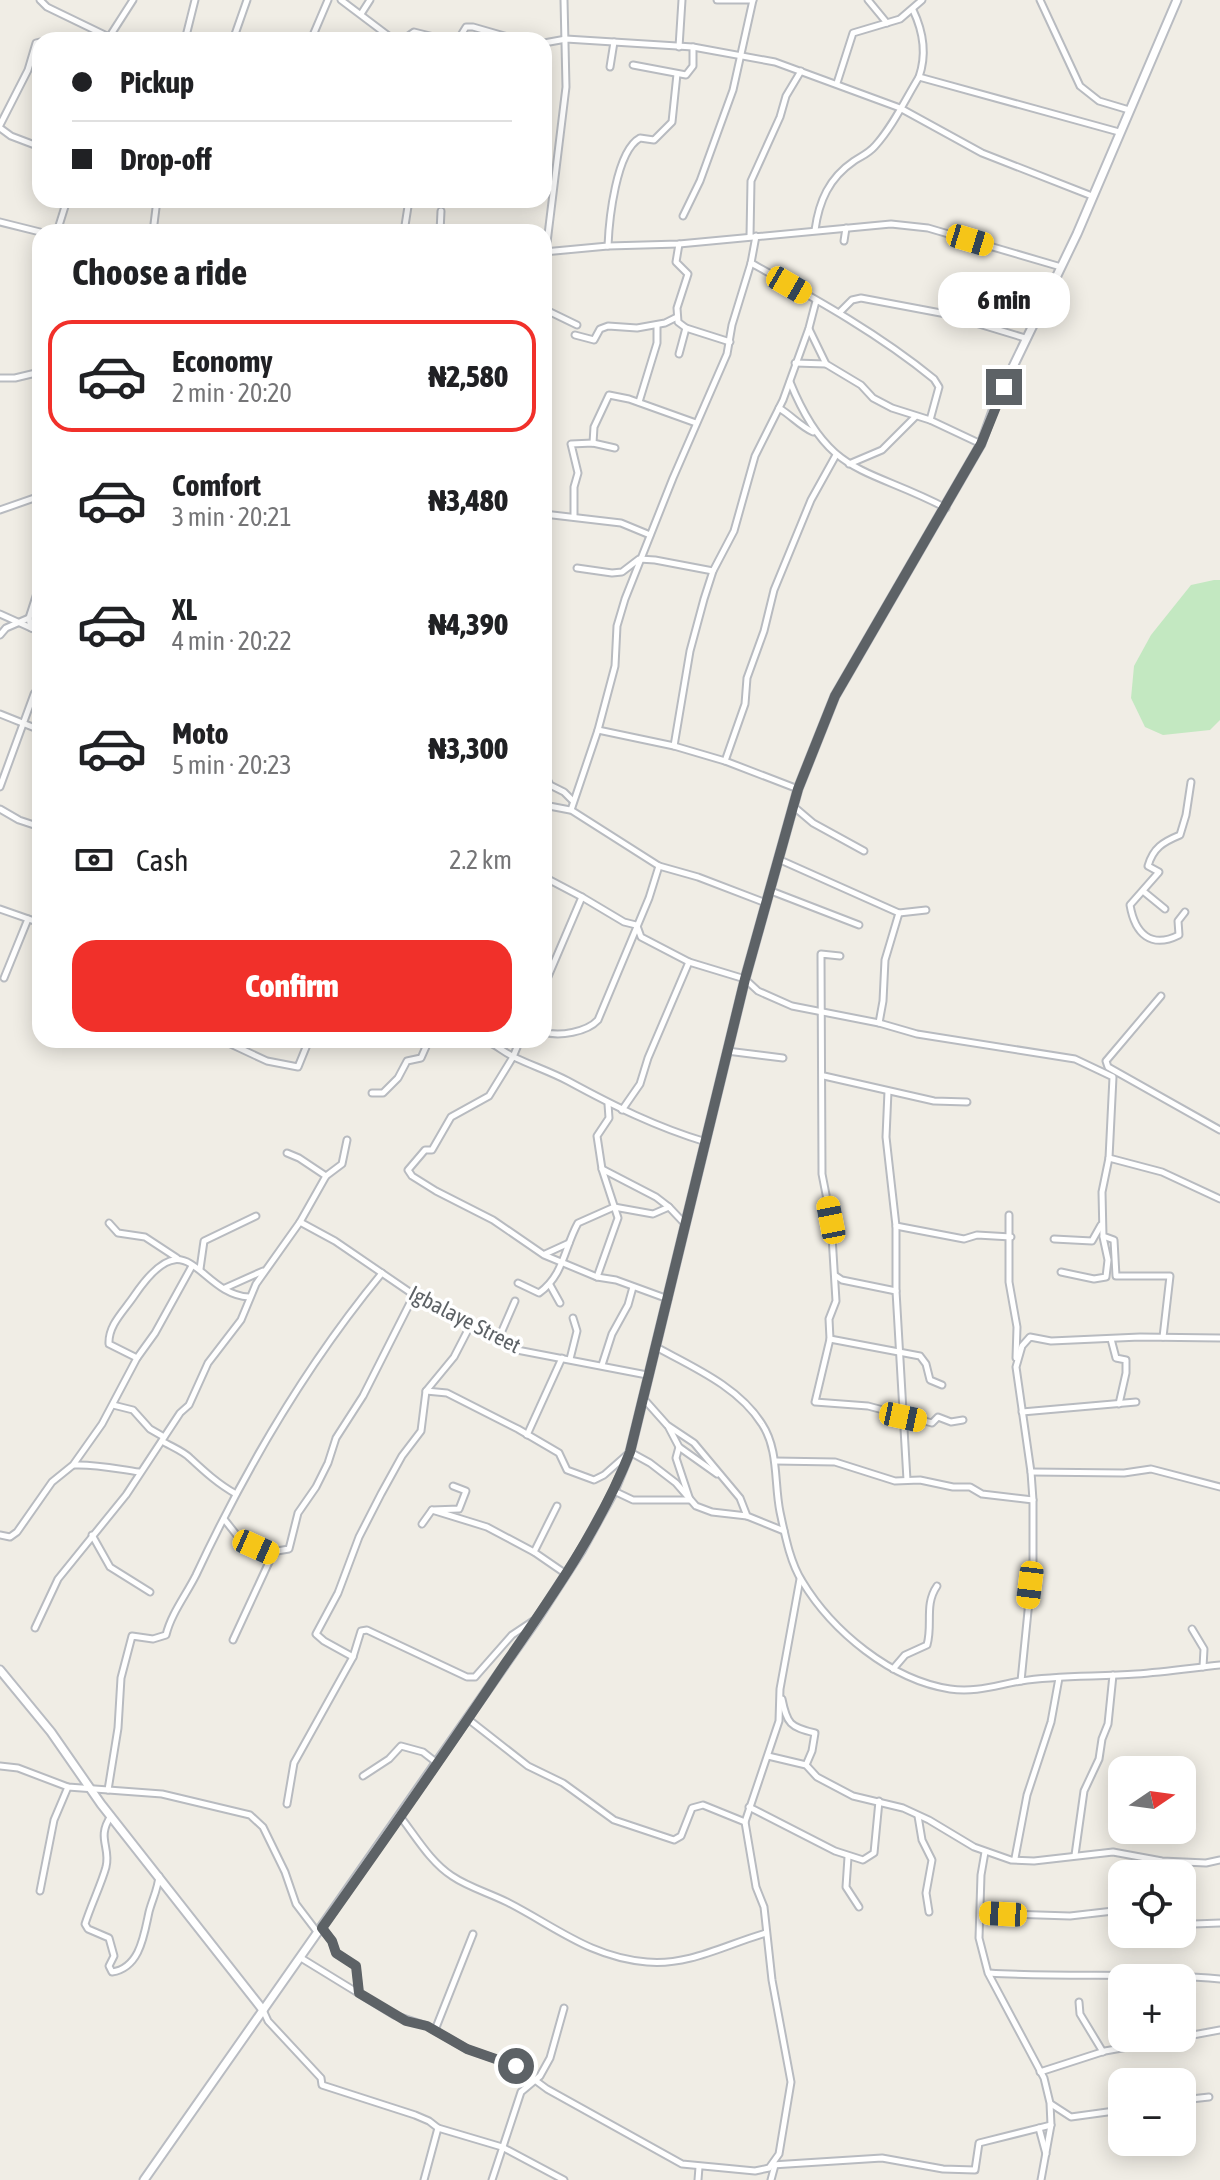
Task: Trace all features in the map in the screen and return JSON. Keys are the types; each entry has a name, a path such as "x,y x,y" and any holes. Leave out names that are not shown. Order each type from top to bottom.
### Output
{"street":[{"path":"40,0 47,7 96,32"},
{"path":"112,32 133,0"},
{"path":"187,32 195,0"},
{"path":"236,32 247,0"},
{"path":"314,32 328,0"},
{"path":"341,0 384,32"},
{"path":"361,14 370,0"},
{"path":"552,197 566,87 564,0"},
{"path":"679,47 682,0"},
{"path":"683,216 700,181 725,113 753,0 717,0"},
{"path":"868,0 887,23"},
{"path":"837,83 853,33 900,19 922,0"},
{"path":"1040,0 1080,86 1099,101 1129,110"},
{"path":"144,2180 537,1619 614,1491 630,1452 745,979 798,789 835,696 981,444 996,402 1061,267 1177,0"},
{"path":"815,230 828,187 844,169 872,150 919,77 923,30 913,10"},
{"path":"463,32 466,27 473,27 490,32"},
{"path":"552,42 566,39 693,47 741,54 801,71 900,108 982,153 1092,196"},
{"path":"610,67 614,42"},
{"path":"633,65 686,75 691,71 693,47"},
{"path":"32,56 0,127 11,136 32,144"},
{"path":"571,810 598,730 615,666 617,626 639,559 727,354 751,263 751,181 780,117 786,96 801,71"},
{"path":"608,246 618,173 633,141 640,138 654,140 672,122 677,74"},
{"path":"919,77 1119,132"},
{"path":"440,224 441,211"},
{"path":"0,222 32,230"},
{"path":"552,251 679,244 891,224 918,226 1061,267"},
{"path":"844,241 846,228"},
{"path":"679,244 676,262 688,274 677,308 680,325 730,342"},
{"path":"751,263 840,312 934,379 939,387 930,420"},
{"path":"840,312 852,300 861,298 946,314 1025,338"},
{"path":"674,746 690,651 713,571 734,531 755,456 779,408 816,301"},
{"path":"552,313 577,325"},
{"path":"575,335 594,340 600,329 608,326 619,329 657,325 677,317"},
{"path":"639,402 657,343 657,325"},
{"path":"679,354 686,328"},
{"path":"809,328 826,364"},
{"path":"795,363 826,364 861,385 873,398 981,444"},
{"path":"0,378 32,374"},
{"path":"789,381 814,432 836,455 848,464 946,508"},
{"path":"593,443 594,427 609,395 639,402 696,423"},
{"path":"779,408 802,427 814,432"},
{"path":"848,464 882,450 915,417"},
{"path":"574,517 574,487 578,473 571,444 593,443 615,448"},
{"path":"725,761 745,704 747,678 764,631 774,590 816,488 836,455"},
{"path":"0,510 32,499"},
{"path":"552,515 621,523 650,535"},
{"path":"577,568 622,572 639,559 713,571"},
{"path":"31,628 29,618 32,609"},
{"path":"0,614 31,628"},
{"path":"0,635 6,628 29,618"},
{"path":"0,787 32,699"},
{"path":"0,714 32,727"},
{"path":"598,730 674,746 725,761 798,789"},
{"path":"1185,912 1178,921 1179,935 1165,942 1142,934 1130,905 1159,872 1148,866 1152,853 1166,841 1180,835 1191,782"},
{"path":"552,786 574,801"},
{"path":"552,806 571,810 659,866 767,903"},
{"path":"793,806 813,823 864,851"},
{"path":"0,809 32,824"},
{"path":"778,859 899,913 926,910"},
{"path":"552,1034 591,1027 598,1020 649,898 659,866"},
{"path":"552,881 624,922 637,926"},
{"path":"771,891 859,925"},
{"path":"1143,891 1165,909"},
{"path":"552,967 582,897"},
{"path":"0,909 32,920"},
{"path":"879,1023 885,960 899,913"},
{"path":"4,978 28,919"},
{"path":"637,926 641,937 689,962 745,979 758,991 792,1006 821,1010 917,1034 1075,1059 1113,1077 1109,1158 1102,1192 1103,1236 1108,1260 1106,1277 1094,1279 1061,1272"},
{"path":"840,956 821,954 824,1076 822,1174 831,1220 836,1301 829,1319 830,1339 815,1402 868,1406 932,1423 938,1417 951,1422 963,1420"},
{"path":"622,1110 640,1084 689,962"},
{"path":"1161,996 1106,1061 1108,1067 1220,1130"},
{"path":"239,1048 267,1061 298,1067 306,1048"},
{"path":"372,1093 383,1093 390,1088 407,1061 421,1058 425,1048"},
{"path":"501,1048 608,1104 669,1131 706,1142"},
{"path":"517,1048 489,1096 451,1117 432,1150 425,1150 408,1170 412,1176 493,1220 544,1255 597,1277 669,1299"},
{"path":"727,1051 783,1058"},
{"path":"824,1076 934,1101 967,1102"},
{"path":"888,1091 886,1137 896,1226 896,1291 907,1480"},
{"path":"628,1103 630,1113"},
{"path":"597,1277 618,1218 602,1169 597,1136 609,1118 608,1104"},
{"path":"35,1628 58,1579 126,1495 180,1413 189,1405 208,1363 241,1320 249,1297 266,1270 300,1222 326,1176 342,1164 347,1140"},
{"path":"287,1153 326,1176"},
{"path":"1109,1158 1162,1172 1220,1199"},
{"path":"602,1169 656,1197 685,1224"},
{"path":"518,1283 539,1293 550,1285 563,1264 578,1223 614,1207 653,1214 669,1207"},
{"path":"1009,1215 1009,1282 1017,1327 1016,1367 1033,1500 1033,1561 1021,1681"},
{"path":"200,1269 204,1241 256,1216"},
{"name":"Igbalaye Street","path":"300,1222 335,1241 414,1295 517,1350 647,1375"},
{"path":"109,1223 118,1233 145,1237 200,1269 232,1294 249,1297"},
{"path":"1054,1239 1092,1241 1102,1224"},
{"path":"896,1226 964,1239 977,1235 1011,1237"},
{"path":"1103,1236 1114,1240 1116,1276 1170,1276 1163,1337"},
{"path":"544,1255 569,1243"},
{"path":"137,1358 109,1344 113,1327 119,1314 148,1276 169,1260 178,1258"},
{"path":"0,1535 10,1537 17,1532 52,1482 73,1465 113,1405 192,1266"},
{"path":"224,1289 266,1270"},
{"path":"108,1790 118,1728 121,1678 132,1636 153,1639 166,1635 223,1518 291,1397 382,1273"},
{"path":"835,1275 842,1280 896,1291"},
{"path":"550,1285 560,1303"},
{"path":"602,1365 633,1287"},
{"path":"233,1640 273,1555 289,1549 298,1513 316,1487 336,1438 363,1396 414,1295"},
{"path":"498,1340 515,1301"},
{"path":"570,1359 577,1331 573,1318"},
{"path":"353,1657 316,1634 338,1593 359,1537 381,1494 402,1456 421,1431 426,1391 454,1357 470,1326"},
{"path":"1016,1367 1022,1346 1030,1337 1051,1341 1220,1338"},
{"path":"830,1339 920,1356 926,1364 930,1380 942,1385"},
{"path":"1111,1339 1116,1358 1126,1360 1119,1404"},
{"path":"656,1347 742,1399 764,1426 775,1461 785,1532 800,1579 824,1610 853,1639 893,1669 950,1689 994,1688 1021,1681 1220,1665"},
{"path":"527,1435 562,1358"},
{"path":"426,1391 447,1393 527,1435 559,1453 567,1470 594,1480 630,1452"},
{"path":"643,1398 667,1425 679,1447 723,1478"},
{"path":"1022,1412 1136,1402"},
{"path":"113,1405 133,1410 150,1429 236,1494"},
{"path":"667,1425 694,1443 740,1498 747,1516"},
{"path":"679,1447 676,1458 690,1500"},
{"path":"630,1452 676,1483 690,1500 705,1510 747,1516 785,1532"},
{"path":"775,1461 835,1462 895,1481 970,1487 982,1494 1033,1500"},
{"path":"73,1465 95,1464 112,1470 139,1472"},
{"path":"1031,1472 1124,1473 1151,1469 1220,1487"},
{"path":"432,1510 459,1509 466,1491 453,1486"},
{"path":"614,1491 633,1500 690,1500"},
{"path":"534,1552 557,1506"},
{"path":"432,1510 487,1527 534,1552 566,1574"},
{"path":"422,1524 432,1510"},
{"path":"223,1518 239,1538 273,1555"},
{"path":"92,1535 110,1567 150,1592"},
{"path":"771,2180 773,2165 779,2154 791,2082 772,1980 764,1907 756,1887 745,1822 779,1721 780,1689 800,1579"},
{"path":"893,1669 905,1655 927,1645 929,1601 937,1586"},
{"path":"287,1804 294,1763 353,1657 361,1631 367,1630 467,1677 475,1677 512,1635 537,1619"},
{"path":"1192,1629 1204,1649 1203,1667"},
{"path":"0,1670 67,1753 111,1816 263,2010 268,2021 321,2078 322,2085 415,2115 438,2128 502,2147 564,2180"},
{"path":"1075,1855 1084,1791 1099,1759 1108,1724 1113,1675"},
{"path":"1015,1858 1027,1795 1051,1722 1059,1678"},
{"path":"780,1689 786,1717 795,1728 815,1733 806,1765"},
{"path":"468,1719 528,1766 563,1783 614,1820 674,1840 681,1836 692,1808 697,1806 703,1805 745,1822"},
{"path":"363,1776 389,1759 401,1746 423,1752 437,1763"},
{"path":"768,1756 806,1765 817,1777 853,1796 879,1801 918,1815 985,1852 1011,1860 1034,1861 1113,1852 1162,1861 1206,1863 1220,1860"},
{"path":"0,1766 18,1768 68,1787 162,1794 257,1819 270,1839 296,1904 332,1941 336,1953 356,1966 359,1993"},
{"path":"40,1891 54,1820 68,1787"},
{"path":"749,1807 848,1857 863,1860 874,1853 879,1801"},
{"path":"399,1815 451,1876 507,1902 596,1952 648,1962 672,1961 705,1955 736,1941 766,1933"},
{"path":"918,1815 922,1840 932,1860 926,1893 929,1912"},
{"path":"111,1816 102,1836 107,1865 85,1924 88,1929 105,1935 110,1941 114,1956 109,1966 112,1972 119,1971 135,1958 141,1946 159,1875"},
{"path":"985,1852 979,1938 988,1973 1040,2072 1050,2103 1051,2125 1041,2180"},
{"path":"848,1857 846,1887 859,1907"},
{"path":"981,1913 1070,1916 1108,1912"},
{"path":"1196,1924 1220,1923"},
{"path":"435,2030 473,1934"},
{"path":"301,1958 394,2015 435,2030 467,2049 516,2066 547,2089 682,2164 755,2171 767,2170 773,2165 882,2158 943,2169 975,2170 979,2143 1051,2125"},
{"path":"988,1973 1080,1977 1160,1974 1220,1979"},
{"path":"1079,2002 1080,2014 1103,2052"},
{"path":"492,2180 521,2092 537,2080 550,2058 553,2038 564,2008"},
{"path":"1196,2035 1220,2030"},
{"path":"1040,2072 1108,2051"},
{"path":"1196,2098 1209,2097"},
{"path":"1050,2103 1071,2117 1108,2112"},
{"path":"424,2180 438,2128"},
{"path":"1039,2128 1047,2158"},
{"path":"698,2180 699,2167"}],"green space":[{"path":"1220,580 1220,720 1210,730 1163,735 1145,727 1131,698 1134,666 1151,635 1191,585"}],"route":[{"path":"516,2066 467,2049 427,2026 406,2021 359,1993 356,1966 336,1953 322,1928 537,1619 581,1551 614,1491 630,1452 745,979 798,789 835,696 946,508 981,444 1004,387"}]}
